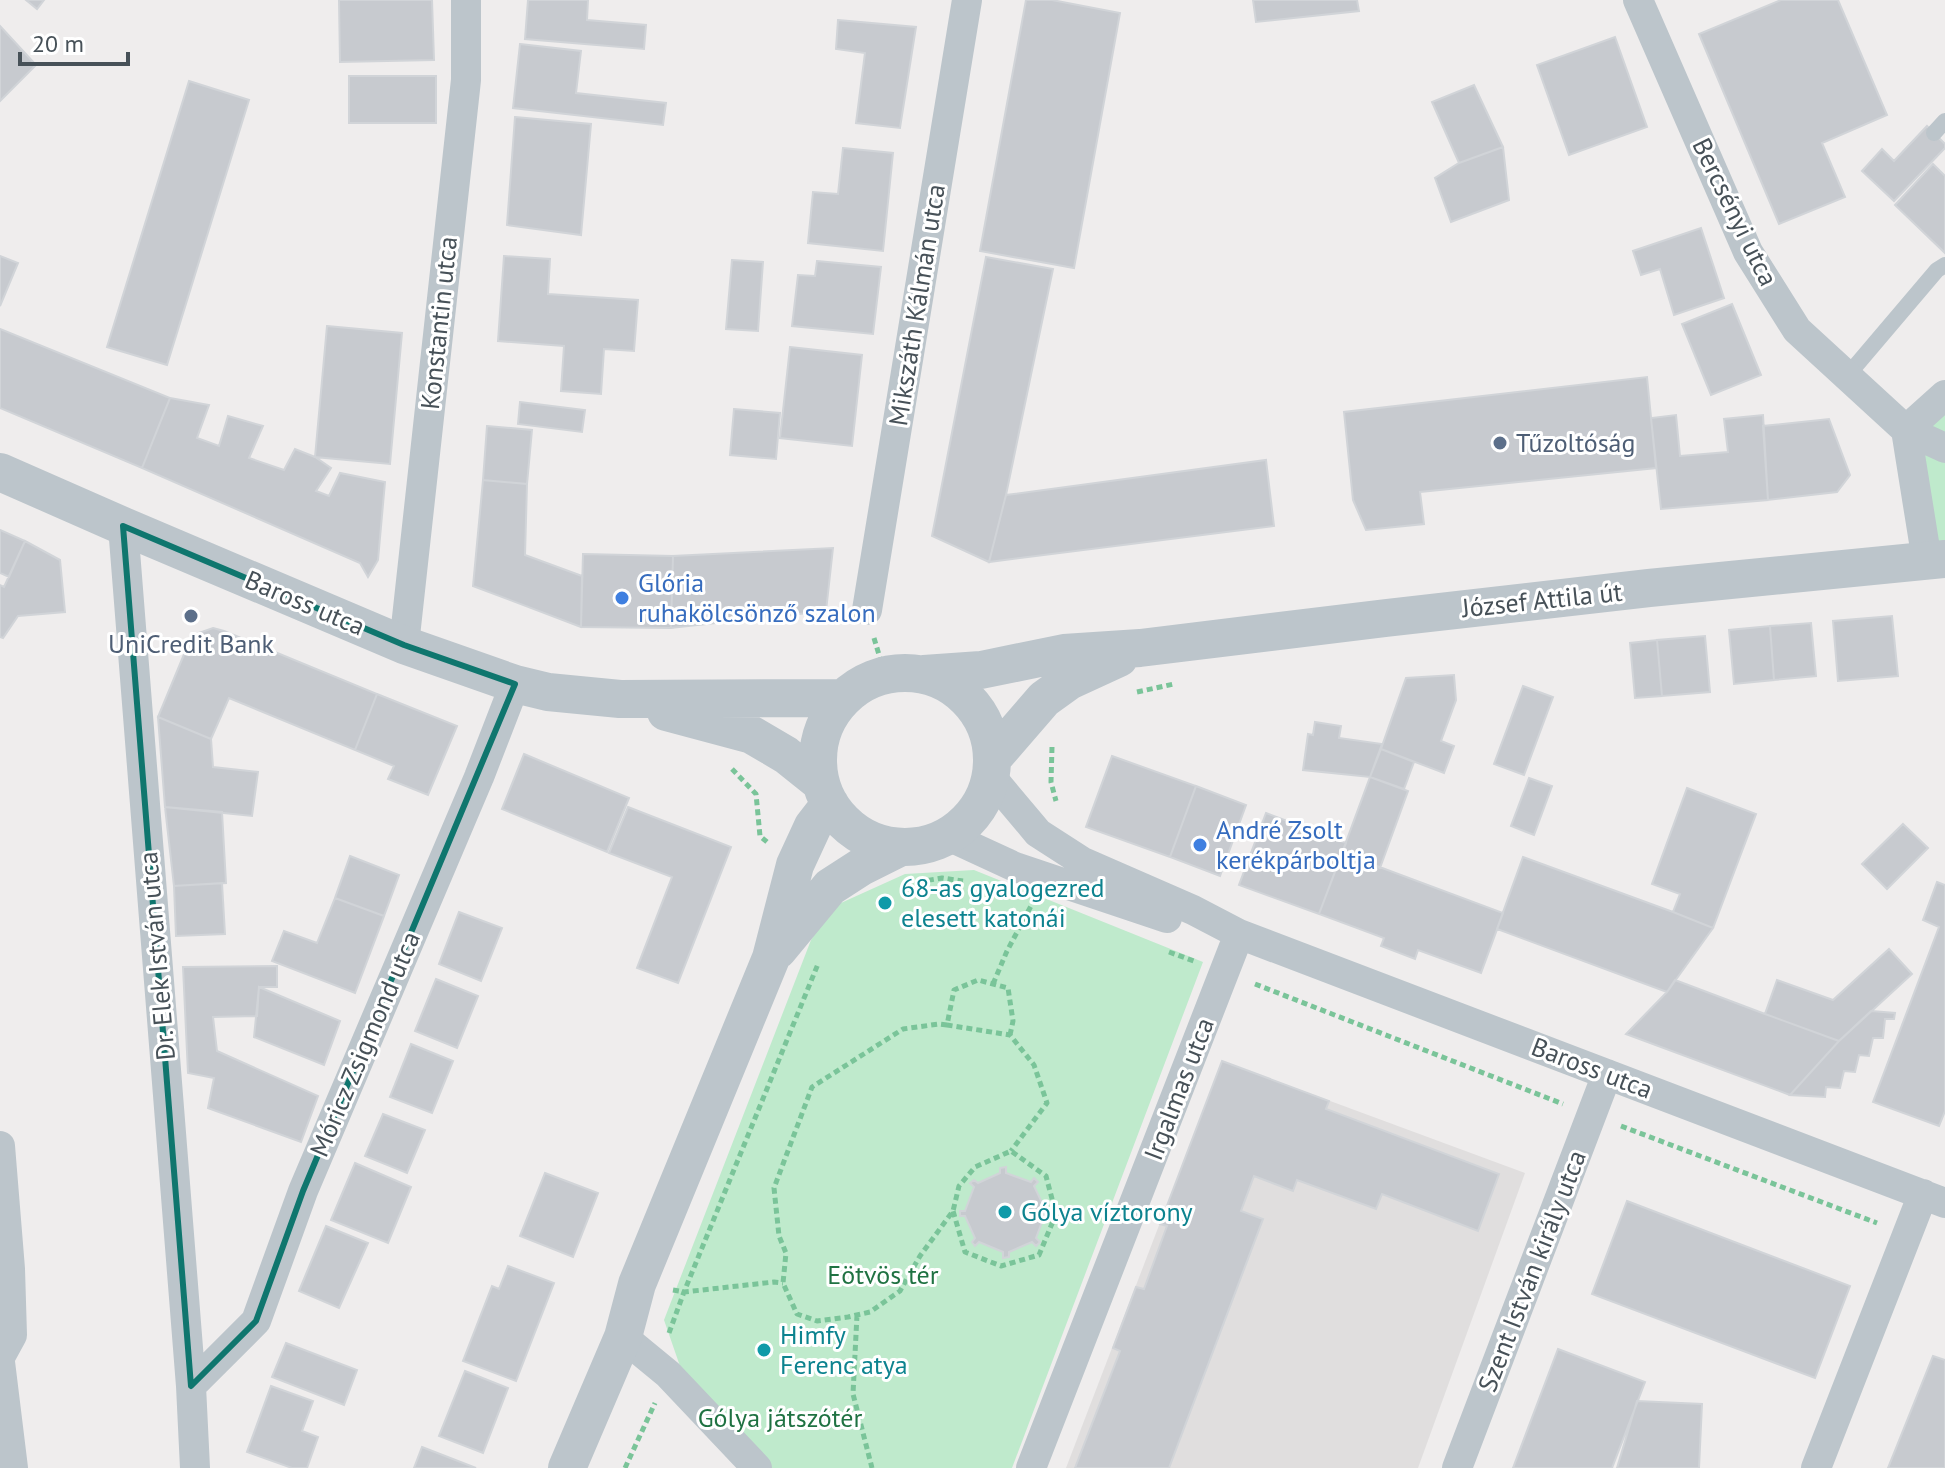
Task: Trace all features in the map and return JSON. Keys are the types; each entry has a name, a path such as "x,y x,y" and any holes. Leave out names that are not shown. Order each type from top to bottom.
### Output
{"street":[{"name":"Konstantin utca","path":"404,645 466,80 466,0"},
{"name":"Mikszáth Kálmán utca","path":"867,610 967,0"},
{"name":"Bercsényi utca","path":"1638,0 1748,252 1797,330 1906,430 1945,448"},
{"path":"1936,560 1906,430 1945,395"},
{"name":"Baross utca","path":"0,472 404,645 515,684 548,692 620,699 843,698"},
{"name":"Dr. Elek István utca","path":"123,526 195,1468"},
{"name":"József Attila út","path":"924,674 981,670 1064,653 1140,648 1634,590 1936,560"},
{"name":"József Attila út","path":"992,768 1044,699 1069,681 1140,648"},
{"path":"904,672 924,674 959,691 973,704 984,720 990,739 992,768 985,796 975,812 948,836 918,846 884,844 860,834 840,818 826,793 818,765 823,729 843,698 863,683 904,672"},
{"name":"Móricz Zsigmond utca","path":"191,1386 256,1321 303,1191 473,791 515,684"},
{"name":"Baross utca","path":"620,699 752,735 786,755 826,793"},
{"name":"Baross utca","path":"992,768 1038,833 1083,862 1193,910 1239,934 1934,1199"},
{"path":"567,1468 623,1337 637,1284 771,958 795,865 826,793"},
{"name":"Baross utca","path":"948,836 1029,872 1187,924 1239,934"},
{"path":"771,958 830,887 901,847"},
{"name":"Irgalmas utca","path":"1031,1468 1239,934"},
{"name":"Szent István király utca","path":"1457,1468 1607,1074"},
{"path":"0,1146 12,1335 0,1359 13,1468"},
{"path":"1816,1468 1934,1199"},
{"path":"623,1337 668,1374 757,1468"}],"lane":[{"path":"1847,376 1937,270 1945,265"}],"path":[{"path":"1133,693 1178,683"},
{"path":"1038,833 1059,810 1051,782 1051,750 1057,736"},
{"path":"993,984 1034,902"},
{"path":"666,1341 819,960"},
{"path":"947,1025 954,990 978,980 1008,988 1013,1021 1010,1035"},
{"path":"939,1024 1010,1035 1034,1065 1047,1103 1011,1151 975,1167 959,1186 953,1211 920,1256 900,1291 870,1312 857,1315 817,1321 797,1314 783,1283 786,1253 779,1236 774,1188 812,1087 903,1029 939,1024"},
{"path":"953,1211 965,1252 1001,1266 1039,1255 1056,1214 1046,1176 1011,1151"},
{"path":"684,1292 783,1283"},
{"path":"857,1315 853,1394 872,1468"}],"highlighted area":[{"path":"123,526 404,645 515,684 303,1191 256,1321 191,1386 124,551"}],"shaded area":[{"path":"1222,1061 1525,1173 1418,1468 1066,1468"}],"green space":[{"path":"1945,395 1945,559 1927,561 1906,430"},
{"name":"Eötvös tér","path":"974,870 1203,962 1012,1468 765,1468 690,1395 664,1320 811,940 832,907 905,874"}],"building":[{"path":"26,0 44,0 37,9"},
{"path":"339,0 432,0 434,60 340,62"},
{"path":"528,0 588,0 587,20 646,25 644,49 525,39"},
{"path":"1026,0 1052,0 1120,13 1074,268 980,251"},
{"path":"1253,0 1357,0 1359,11 1256,22"},
{"path":"1781,0 1838,0 1887,115 1822,143 1845,197 1779,224 1699,34"},
{"path":"838,20 916,27 900,128 856,123 865,53 836,49"},
{"path":"0,26 36,65 0,101"},
{"path":"1615,37 1647,127 1569,155 1537,65"},
{"path":"520,44 581,51 576,93 666,103 663,125 513,108"},
{"path":"349,76 436,76 436,123 349,123"},
{"path":"189,81 249,100 167,365 107,347"},
{"path":"1474,85 1503,147 1459,163 1432,102"},
{"path":"515,117 591,124 581,235 507,225"},
{"path":"1927,126 1945,144 1945,148 1894,201 1862,171 1882,149 1894,161"},
{"path":"1503,147 1509,200 1451,222 1435,178 1459,163"},
{"path":"843,148 893,153 883,251 808,243 813,192 838,194"},
{"path":"1933,164 1945,176 1945,253 1895,205"},
{"path":"1701,228 1724,298 1674,315 1660,269 1641,275 1633,251"},
{"path":"0,256 18,263 0,306"},
{"path":"504,256 550,259 548,294 638,300 634,351 604,349 601,394 561,391 564,346 498,341"},
{"path":"986,257 1053,269 989,562 932,536"},
{"path":"732,260 763,262 758,331 726,329"},
{"path":"817,261 881,267 873,334 792,326 798,275 815,276"},
{"path":"1732,304 1761,375 1711,395 1682,324"},
{"path":"327,326 402,333 390,464 315,457"},
{"path":"0,329 170,398 142,468 0,408"},
{"path":"790,347 862,355 852,446 780,438"},
{"name":"Tűzoltóság","path":"1647,377 1656,468 1420,492 1424,524 1366,530 1353,500 1344,412"},
{"path":"170,398 209,405 197,438 219,446 228,416 263,426 249,458 284,470 295,449 315,457 331,468 316,491 329,496 340,473 385,482 378,560 368,577 360,563 142,468"},
{"path":"520,402 585,410 582,432 518,424"},
{"path":"734,409 780,413 776,459 730,455"},
{"path":"1676,415 1680,456 1728,452 1724,419 1763,415 1768,500 1661,509 1651,418"},
{"path":"1829,419 1850,475 1837,492 1768,500 1763,426"},
{"path":"487,426 532,430 527,484 483,480"},
{"path":"1266,460 1274,526 989,562 1006,495"},
{"path":"483,480 527,484 525,555 582,576 581,627 473,586"},
{"path":"0,530 25,541 9,577 0,573"},
{"path":"25,541 60,560 65,612 18,616 3,638 0,637 0,585 4,587"},
{"path":"833,548 826,611 671,628 673,556"},
{"path":"583,554 673,556 671,628 581,627"},
{"path":"1892,616 1898,676 1838,681 1833,621"},
{"path":"1811,623 1816,676 1774,680 1770,626"},
{"path":"1770,626 1774,680 1734,684 1729,630"},
{"path":"213,628 377,694 355,750 229,698 211,739 158,717 190,640"},
{"path":"1705,636 1710,692 1662,696 1657,640"},
{"path":"1657,640 1662,696 1635,698 1630,643"},
{"path":"1454,675 1456,700 1441,741 1454,746 1444,773 1381,749 1406,678"},
{"path":"1523,686 1553,697 1524,775 1494,764"},
{"path":"377,694 457,726 428,795 388,779 394,766 355,750"},
{"path":"158,717 211,739 213,767 258,772 252,816 165,807"},
{"path":"1315,722 1341,726 1339,738 1382,744 1370,777 1303,770 1308,734 1313,735"},
{"path":"1381,749 1414,762 1404,789 1370,777"},
{"path":"524,754 629,798 607,852 502,809"},
{"path":"1112,756 1196,786 1170,857 1086,827"},
{"path":"1370,777 1408,791 1380,868 1342,853"},
{"path":"1529,778 1552,786 1534,835 1511,826"},
{"path":"1196,786 1246,805 1220,876 1170,857"},
{"path":"1687,788 1756,814 1713,928 1673,912 1680,894 1652,884"},
{"path":"165,807 222,812 226,883 174,886"},
{"path":"628,807 731,847 678,983 637,968 672,877 609,853"},
{"path":"1266,813 1346,843 1319,914 1239,885"},
{"path":"1903,824 1928,848 1887,889 1862,864"},
{"path":"1342,853 1503,913 1481,973 1418,950 1415,959 1381,946 1384,938 1319,914"},
{"path":"350,856 399,875 384,916 335,898"},
{"path":"1523,857 1713,928 1667,992 1497,929"},
{"path":"1937,882 1945,885 1945,1111 1939,1126 1873,1102 1939,927 1923,920"},
{"path":"222,883 225,934 176,936 174,886"},
{"path":"335,898 384,916 355,993 272,961 284,931 317,943"},
{"path":"459,912 502,928 481,981 439,964"},
{"path":"1889,949 1912,974 1839,1041 1765,1014 1777,980 1833,1000"},
{"path":"277,966 277,987 259,987 257,1016 213,1017 217,1051 318,1096 301,1142 208,1108 214,1078 188,1073 183,967"},
{"path":"436,979 478,996 457,1048 415,1031"},
{"path":"1675,980 1839,1041 1790,1095 1626,1034"},
{"path":"259,987 340,1021 324,1065 254,1037"},
{"path":"1871,1011 1895,1013 1894,1019 1885,1019 1883,1038 1873,1038 1869,1056 1859,1055 1855,1072 1844,1071 1840,1088 1826,1087 1825,1097 1790,1095 1839,1041"},
{"path":"411,1044 453,1061 432,1113 390,1097"},
{"path":"1222,1061 1329,1101 1326,1109 1499,1174 1478,1231 1382,1194 1376,1209 1297,1180 1293,1191 1254,1176 1241,1211 1263,1219 1169,1468 1075,1468 1120,1351 1113,1348 1136,1287 1144,1289 1167,1226 1160,1224"},
{"path":"383,1114 425,1130 407,1173 365,1156"},
{"path":"355,1163 411,1187 388,1243 331,1220"},
{"name":"Gólya víztorony","path":"1006,1167 1006,1173 1031,1182 1034,1178 1038,1182 1034,1186 1045,1209 1050,1209 1050,1214 1045,1214 1036,1238 1040,1242 1036,1246 1032,1242 1003,1258 1003,1252 979,1242 975,1246 972,1242 975,1238 965,1216 960,1216 960,1211 965,1211 974,1187 970,1183 974,1180 978,1183"},
{"path":"545,1173 598,1193 573,1257 520,1236"},
{"path":"1627,1201 1850,1286 1815,1378 1592,1294"},
{"path":"326,1226 368,1243 339,1308 299,1291"},
{"path":"508,1266 554,1283 516,1381 463,1361 492,1286 499,1289"},
{"path":"286,1343 357,1370 344,1405 272,1377"},
{"path":"1558,1349 1645,1382 1612,1468 1513,1468"},
{"path":"1933,1356 1945,1360 1945,1468 1888,1468"},
{"path":"465,1371 508,1388 483,1453 439,1436"},
{"path":"271,1386 313,1401 302,1431 318,1437 307,1468 292,1468 247,1452"},
{"path":"1637,1401 1702,1404 1699,1468 1617,1468"},
{"path":"422,1447 476,1468 414,1468"}],"place":[{"name":"Tűzoltóság","path":"1500,443"},
{"name":"Glória ruhakölcsönző szalon","path":"622,598"},
{"name":"UniCredit Bank","path":"191,616"},
{"name":"André Zsolt kerékpárboltja","path":"1200,845"},
{"name":"68-as gyalogezred elesett katonái","path":"885,903"},
{"name":"Gólya víztorony","path":"1005,1212"},
{"name":"Himfy Ferenc atya","path":"764,1350"}],"park label":[{"name":"Gólya játszótér","path":"780,1418"}]}
